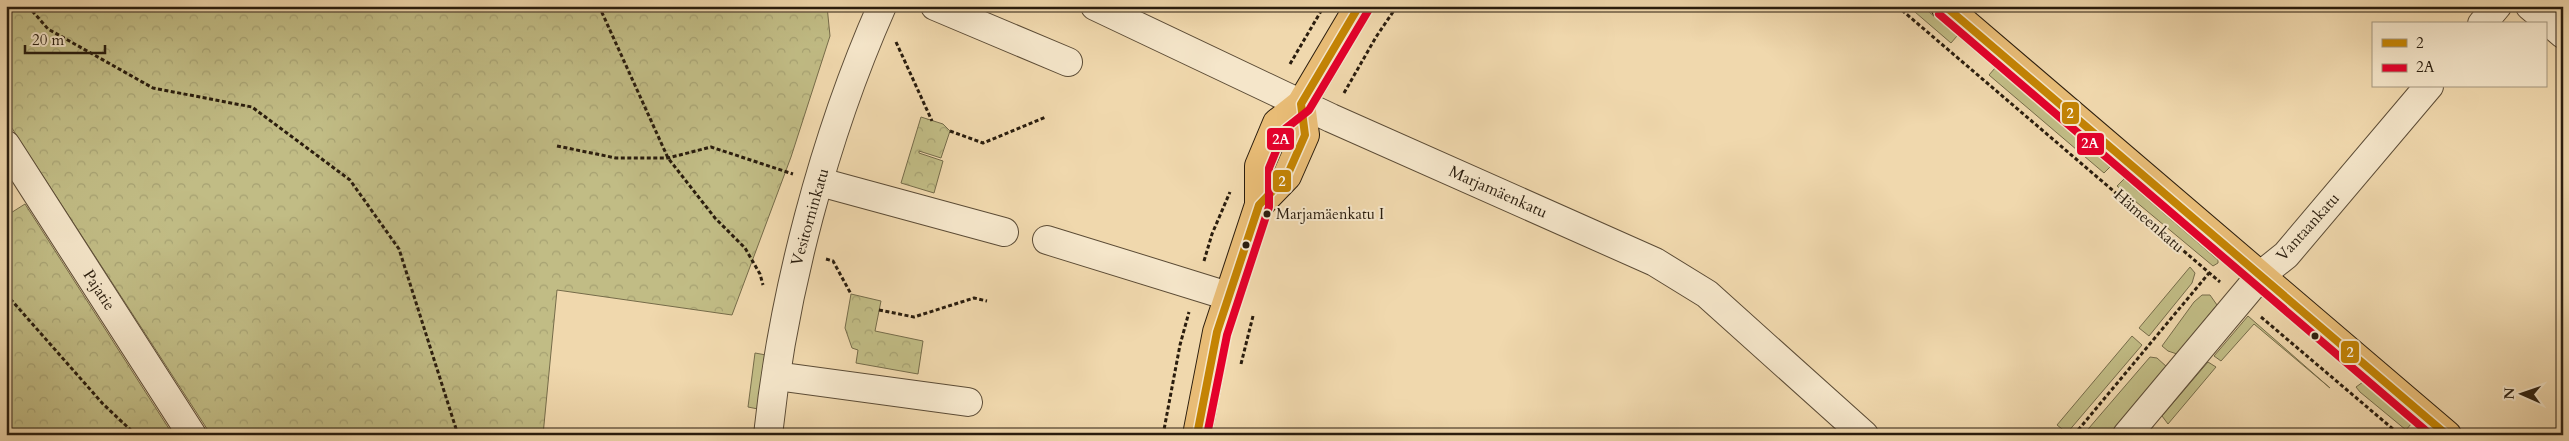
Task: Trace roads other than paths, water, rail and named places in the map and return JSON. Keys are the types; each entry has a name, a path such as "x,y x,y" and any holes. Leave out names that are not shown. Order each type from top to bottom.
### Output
{"main road":[{"path":"1197,435 1217,332 1259,205 1259,166 1277,123 1301,104 1359,6"},
{"name":"Hämeenkatu","path":"1945,6 2447,435"}],"street":[{"name":"Vesitorninkatu","path":"768,435 794,272 820,182 857,69 882,6"},
{"path":"936,6 1068,62"},
{"name":"Marjamäenkatu","path":"1095,6 1331,118 1655,262 1707,294 1864,435"},
{"path":"2484,22 2497,6"},
{"path":"2530,6 2563,34"},
{"name":"Vantaankatu","path":"2127,435 2260,275 2286,255 2427,88"},
{"name":"Pajatie","path":"6,145 192,435"},
{"path":"820,182 1004,232"},
{"path":"1047,240 1228,296"},
{"path":"776,376 968,402"}],"place":[{"name":"Marjamäenkatu I","path":"1267,214"}]}
